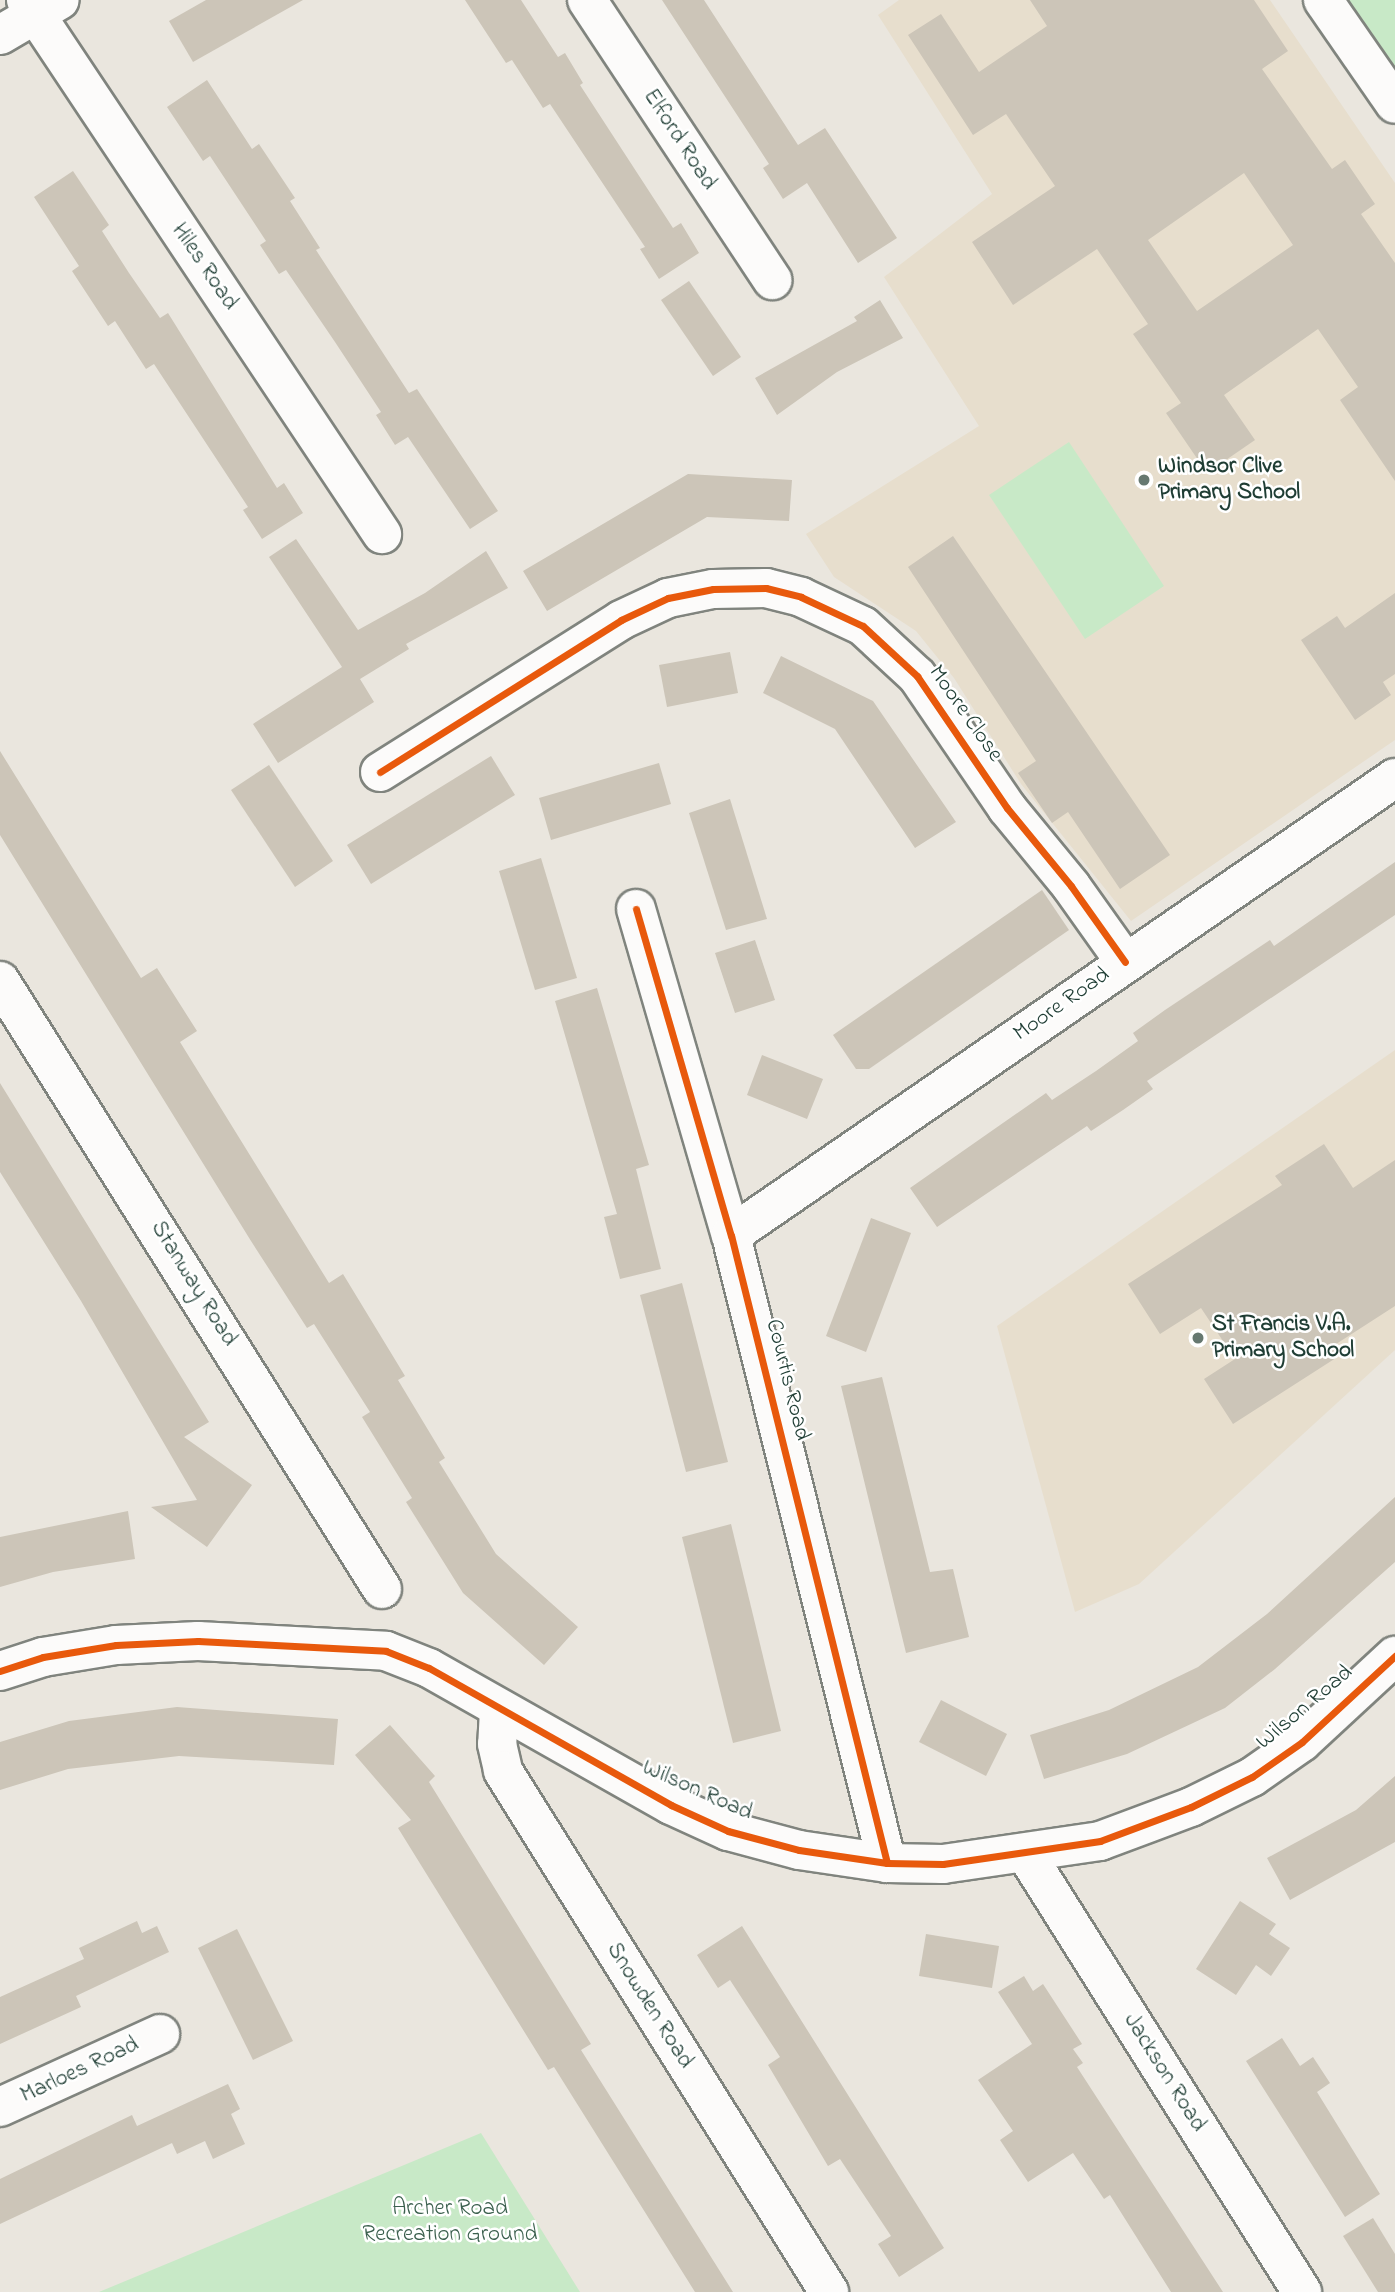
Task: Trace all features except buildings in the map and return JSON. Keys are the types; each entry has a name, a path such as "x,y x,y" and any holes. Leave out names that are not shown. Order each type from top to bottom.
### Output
{"street":[{"name":"Elford Road","path":"587,0 772,280"},
{"path":"1323,0 1395,104"},
{"path":"0,35 40,5"},
{"name":"Hiles Road","path":"40,5 382,534"},
{"name":"Moore Close","path":"380,772 621,620 668,598 739,589 801,597 863,626 917,676 1007,808 1071,886 1125,961"},
{"name":"Moore Road","path":"731,1235 1125,961 1395,778"},
{"name":"Courtis Road","path":"636,909 731,1235 887,1863"},
{"name":"Stanway Road","path":"0,981 11,1022 382,1589"},
{"name":"Wilson Road","path":"0,1671 43,1657 116,1645 304,1644 386,1651 429,1668 671,1805 728,1831 799,1850 887,1863 943,1864 1026,1854 1100,1841 1191,1807 1252,1777 1302,1742 1395,1656"},
{"name":"Snowden Road","path":"499,1710 498,1744 503,1771 829,2292"},
{"name":"Jackson Road","path":"1026,1854 1302,2292"},
{"name":"Marloes Road","path":"0,2108 160,2034"}],"shaded area":[{"name":"Windsor Clive Primary School","path":"899,0 1270,0 1395,183 1395,740 1131,921 1021,784 954,678 916,631 834,577 806,534 979,426 884,277 992,194 878,15"},
{"name":"St Francis V.A. Primary School","path":"1395,1050 1395,1350 1139,1584 1075,1612 997,1326"}],"green space":[{"path":"1340,0 1395,0 1395,78"},
{"path":"1069,442 1164,586 1085,639 989,495"},
{"name":"Archer Road Recreation Ground","path":"481,2133 580,2292 99,2292"}],"cycle path":[{"path":"380,772 621,620 668,598 713,589 766,588 801,597 863,626 917,676 1007,808 1071,886 1125,962"},
{"path":"636,909 731,1235 887,1863"},
{"path":"0,1671 43,1657 116,1645 198,1641 386,1651 429,1668 671,1805 728,1831 799,1850 887,1863 943,1864 1100,1841 1191,1807 1252,1777 1302,1742 1395,1656"}],"place":[{"name":"Windsor Clive Primary School","path":"1144,480"},
{"name":"St Francis V.A. Primary School","path":"1198,1338"}]}
